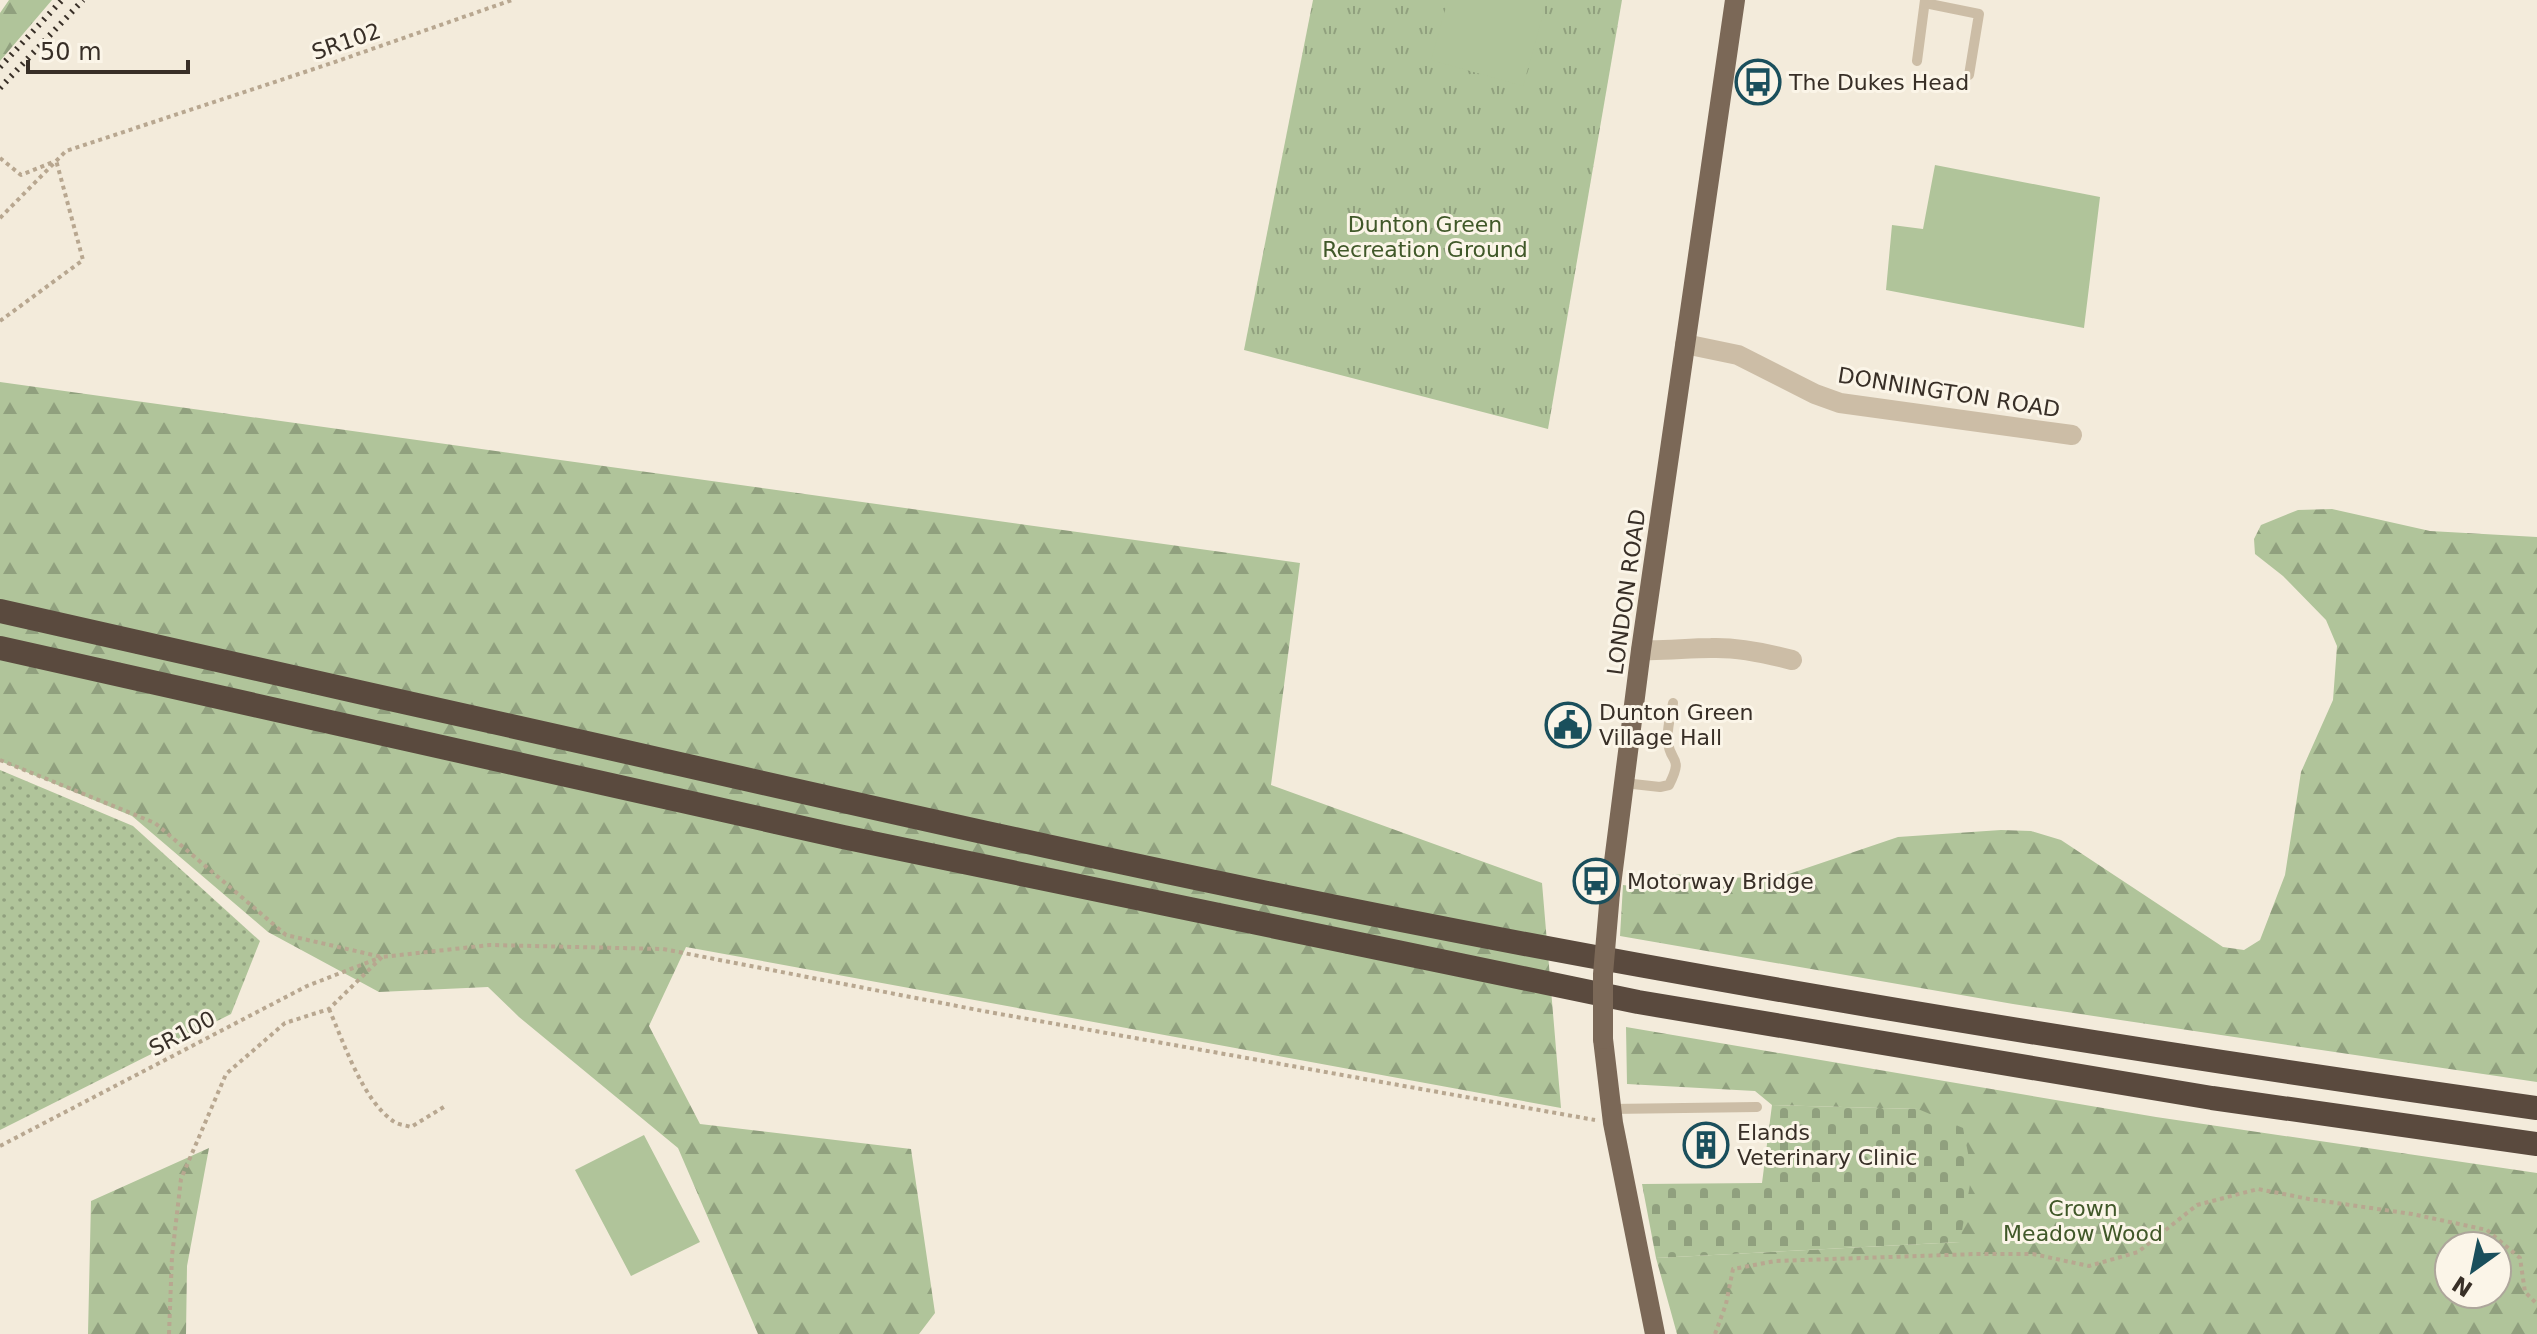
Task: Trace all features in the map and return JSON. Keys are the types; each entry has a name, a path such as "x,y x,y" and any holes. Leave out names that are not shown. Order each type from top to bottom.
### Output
{"highway":[{"path":"0,611 851,803 1333,906 1635,964 1964,1021 2537,1108"},
{"path":"0,648 843,837 1638,1002 2212,1098 2537,1144"}],"main road":[{"name":"LONDON ROAD","path":"1655,1334 1612,1116 1603,1039 1603,974 1610,893 1641,650 1735,0"}],"street":[{"name":"DONNINGTON ROAD","path":"1685,344 1738,355 1815,394 1840,403 2072,435"},
{"path":"1641,650 1712,648 1761,652 1792,660"}],"lane":[{"path":"1917,61 1925,1 1979,14 1969,75"},
{"path":"1624,783 1669,785 1676,771 1676,760 1668,743 1673,703"},
{"path":"1612,1116 1757,1107"}],"path":[{"name":"SR102","path":"56,160 66,151 512,0"},
{"path":"0,158 21,175 56,160"},
{"path":"0,218 56,160"},
{"path":"0,321 83,260 56,160"},
{"path":"0,760 155,823 286,935 382,957 490,945 663,949 983,1011 1612,1116"},
{"path":"169,1334 172,1256 181,1179 226,1074 285,1023 329,1009 382,957"},
{"name":"SR100","path":"0,1146 307,986 382,957"},
{"path":"329,1009 360,1077 376,1104 395,1123 411,1127 447,1105"},
{"path":"1715,1334 1726,1304 1733,1269 1775,1261 1976,1254 2033,1254 2089,1266 2138,1252 2197,1205 2258,1189 2412,1214 2487,1230 2520,1258 2525,1292 2537,1304"}],"green space":[{"path":"9,0 52,0 0,61 0,13"},
{"name":"Dunton Green Recreation Ground","path":"1313,0 1622,0 1548,429 1244,350"},
{"path":"1448,0 1547,0 1523,86 1431,60"},
{"path":"1935,165 2100,197 2084,328 1886,290 1892,225 1923,229"},
{"path":"0,382 1300,563 1271,785 1542,883 1561,1108 686,947 649,1026 700,1124 911,1149 935,1313 919,1334 758,1334 678,1148 519,1017 488,987 379,992 268,932 132,816 0,761"},
{"path":"2332,509 2430,531 2537,537 2537,1082 2013,1004 1620,936 1623,885 1660,890 1673,874 1727,878 1783,876 1898,837 2001,830 2031,831 2061,840 2223,947 2244,950 2260,940 2285,875 2301,772 2333,700 2337,646 2326,620 2283,576 2255,554 2254,539 2261,525 2298,510"},
{"path":"0,770 133,826 260,941 231,1014 0,1130"},
{"name":"Crown Meadow Wood","path":"1626,1027 2156,1117 2537,1173 2537,1334 1677,1334 1656,1258 1960,1242 1918,1109 1772,1105 1755,1091 1627,1084"},
{"path":"1772,1105 1918,1109 1963,1128 1972,1173 1960,1242 1656,1258 1642,1184 1762,1183"},
{"path":"644,1135 700,1242 631,1276 575,1170"},
{"path":"209,1148 187,1266 186,1334 88,1334 91,1201"}],"railway":[{"path":"0,67 62,0"},
{"path":"0,88 83,0"}],"place":[{"name":"The Dukes Head","path":"1758,82"},
{"name":"Dunton Green Village Hall","path":"1568,725"},
{"name":"Motorway Bridge","path":"1596,881"},
{"name":"Elands Veterinary Clinic","path":"1706,1145"}]}
